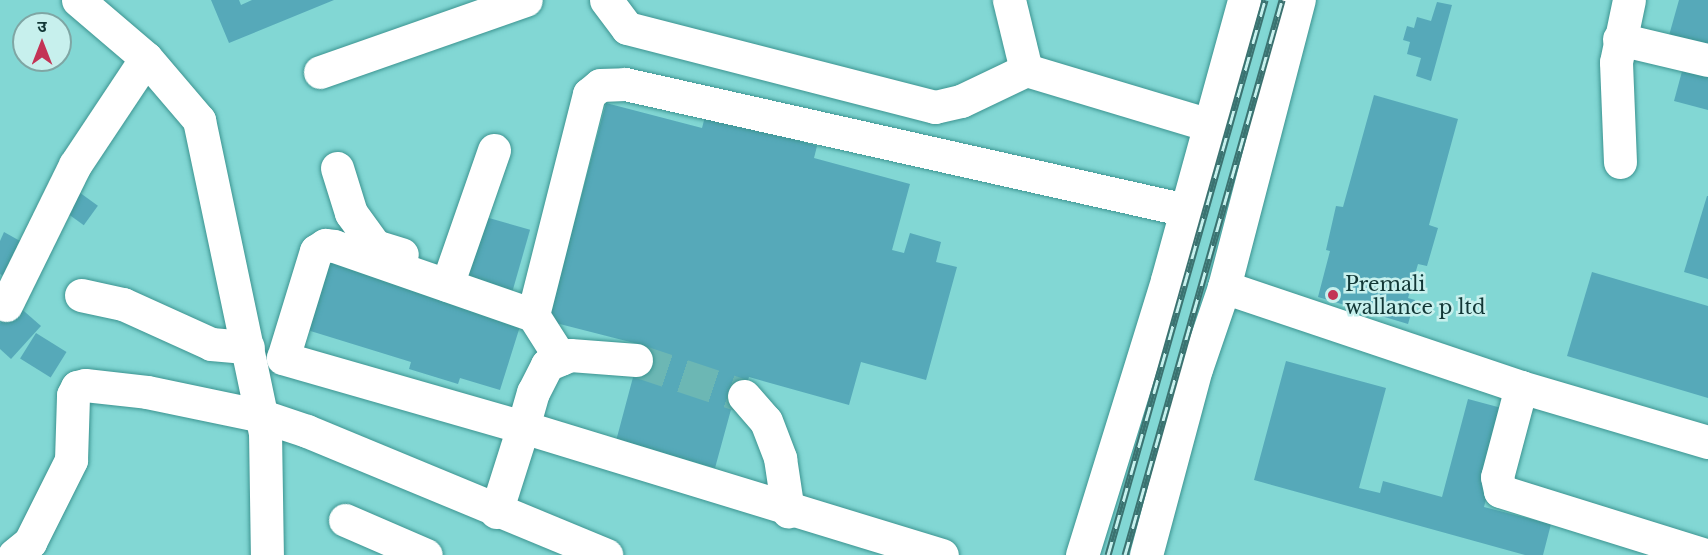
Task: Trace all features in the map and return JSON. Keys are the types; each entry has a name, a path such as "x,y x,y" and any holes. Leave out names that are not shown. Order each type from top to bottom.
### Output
{"street":[{"path":"78,0 146,58 199,120 262,416 267,555"},
{"path":"320,72 526,0"},
{"path":"606,0 627,27 934,107 962,101 1026,70 1209,125"},
{"path":"1009,0 1026,70"},
{"path":"1082,555 1186,210 1244,0"},
{"path":"1146,555 1196,369 1224,287 1299,0"},
{"path":"1620,162 1616,78 1619,39 1629,0"},
{"path":"1619,39 1708,60"},
{"path":"6,305 75,165 146,58"},
{"path":"533,315 589,94 600,85 625,84 1186,210"},
{"path":"450,276 494,150"},
{"path":"337,168 351,213 375,246 450,276 533,315 561,359"},
{"path":"450,276 325,245 316,251 283,358 523,427 788,511 942,555"},
{"path":"1224,287 1521,387 1708,442"},
{"path":"81,296 123,304 210,344 248,347"},
{"path":"496,512 533,392 547,365 570,355 636,360"},
{"path":"14,555 30,542 71,460 73,395 77,387 147,392 262,416 308,431 496,512 606,555"},
{"path":"1521,387 1497,477 1500,491 1706,555"},
{"path":"744,396 766,421 780,458 788,511"},
{"path":"345,520 426,555"}],"building":[{"path":"211,0 239,0 241,5 252,0 334,0 229,43"},
{"path":"1679,0 1708,0 1708,51 1668,39"},
{"path":"1437,2 1452,5 1431,81 1416,76 1421,58 1407,54 1410,42 1403,40 1407,26 1414,28 1417,17 1431,21"},
{"path":"1684,64 1708,70 1708,110 1674,101"},
{"path":"1374,95 1458,119 1429,225 1438,228 1427,266 1418,264 1408,298 1415,300 1408,324 1318,297 1330,251 1326,250 1336,206 1343,207"},
{"path":"606,103 702,128 706,113 817,146 814,158 910,184 892,250 904,253 910,233 941,242 936,262 957,267 926,380 861,362 849,405 749,377 743,397 735,395 715,468 616,441 636,366 638,344 548,321"},
{"path":"72,187 98,206 84,225 58,206"},
{"path":"1708,196 1708,279 1684,272"},
{"path":"482,216 530,230 512,293 464,279"},
{"path":"4,232 29,246 11,280 0,274 0,241"},
{"path":"327,259 522,320 500,390 460,378 458,384 409,369 411,362 304,329"},
{"path":"1592,272 1708,306 1708,398 1567,356"},
{"path":"17,305 41,326 11,359 0,349 0,323"},
{"path":"36,333 67,352 51,378 20,358"},
{"path":"1286,361 1386,388 1359,488 1380,493 1383,481 1442,497 1468,399 1509,410 1484,507 1551,524 1543,555 1525,555 1254,480"}],"tunnel":[{"path":"636,360 744,396"}],"railway":[{"path":"1108,555 1265,0"},
{"path":"1125,555 1282,0"}],"place":[{"name":"Premali wallance p ltd","path":"1333,295"}]}
